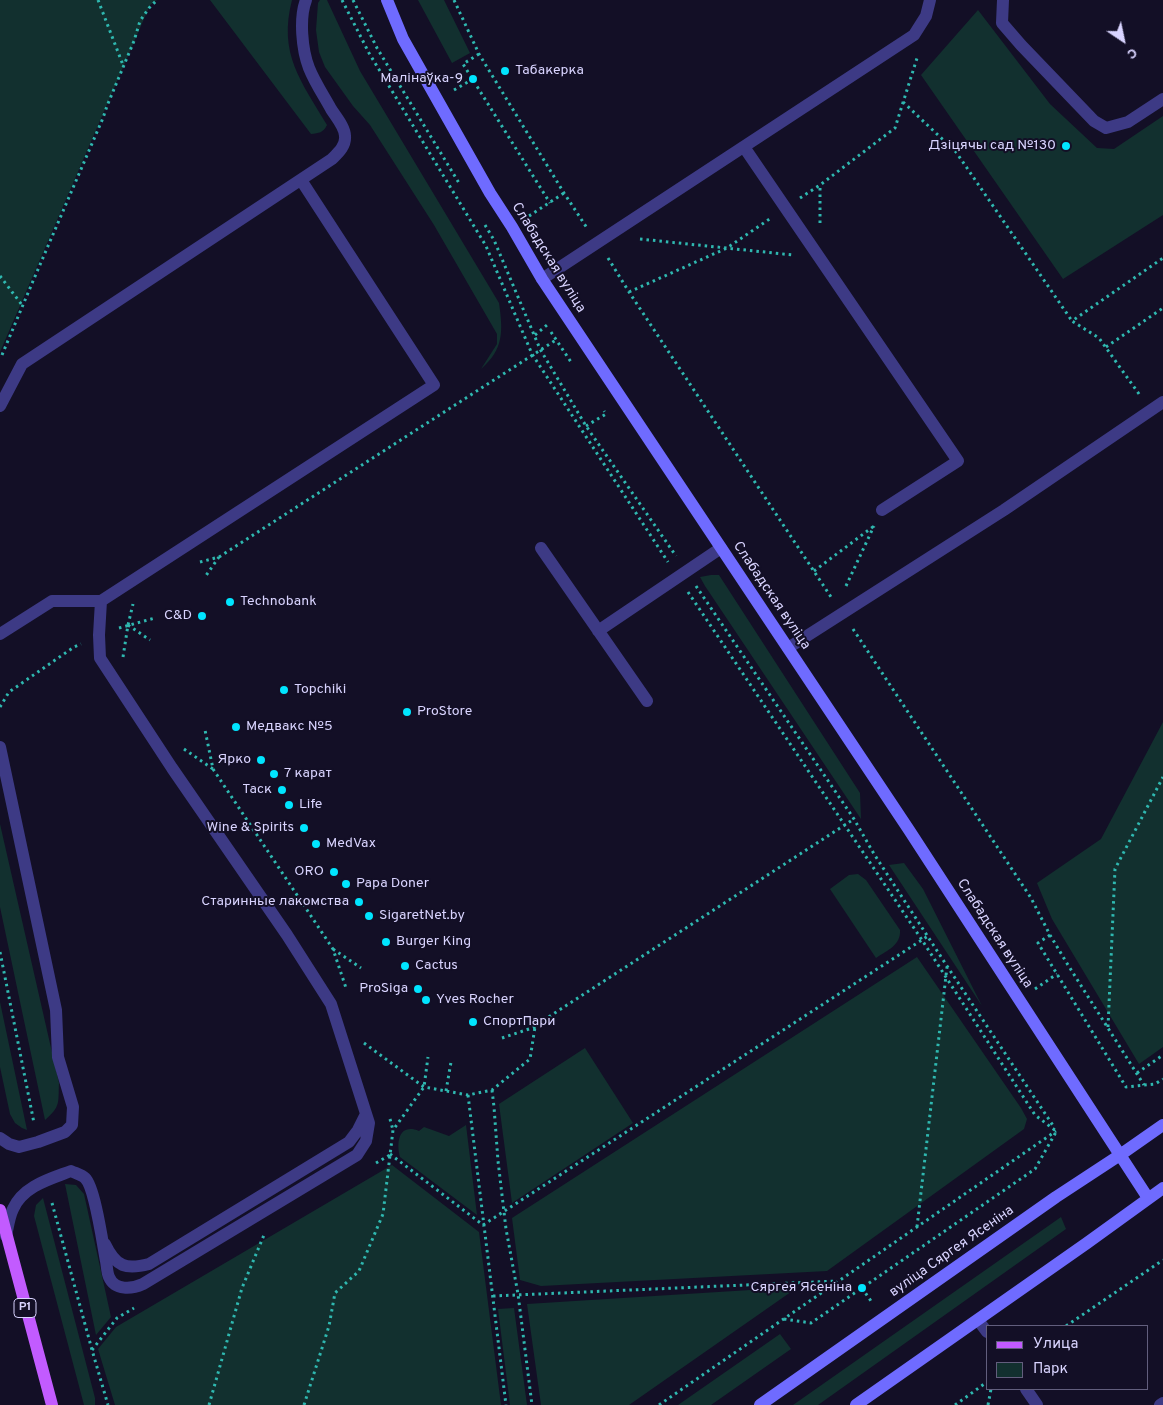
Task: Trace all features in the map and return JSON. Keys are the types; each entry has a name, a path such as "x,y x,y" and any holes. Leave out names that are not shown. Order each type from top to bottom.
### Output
{"main road":[{"name":"Слабадская вуліца","path":"387,0 403,40 542,280 914,838 1090,1112 1148,1198"},
{"name":"вуліца Сяргея Ясеніна","path":"760,1405 1056,1197 1163,1125"},
{"path":"856,1405 1163,1188"},
{"name":"Р1","path":"0,1210 52,1405"}],"lane":[{"path":"0,406 22,364 301,180 332,159 342,149 346,136 342,126 308,66 301,28 306,0"},
{"path":"542,280 914,35 926,16 930,0"},
{"path":"1003,0 1002,23 1094,121 1106,128 1128,122 1163,99"},
{"path":"744,147 958,461 882,510"},
{"path":"0,634 52,601 101,601 434,385 301,180"},
{"path":"788,648 840,610 1004,510 1163,402"},
{"path":"541,548 647,701"},
{"path":"598,631 721,548"},
{"path":"6,1236 13,1208 25,1192 46,1180 71,1171 85,1178 91,1189 109,1277 115,1284 123,1288 133,1288 143,1284 357,1155 366,1141 369,1123 331,1004 100,658 101,601"},
{"path":"0,747 56,1010 58,1057 73,1108 72,1126 64,1132 19,1148 0,1138"},
{"path":"101,1235 109,1251 120,1264 134,1268 149,1264 349,1142 366,1114"},
{"path":"978,1320 986,1331"},
{"path":"1027,1390 1037,1405"}],"path":[{"path":"98,0 123,66"},
{"path":"0,360 103,118 134,41 140,21 157,0"},
{"path":"454,0 479,54 564,193 1031,898 1050,935 1144,1085"},
{"path":"629,292 728,248 820,185 895,128 921,46"},
{"path":"479,54 463,64 550,203"},
{"path":"903,102 956,152 1072,321 1099,338 1151,411"},
{"path":"636,239 820,258"},
{"path":"1072,321 1163,258"},
{"path":"0,276 22,306"},
{"path":"1106,347 1163,308"},
{"path":"535,335 547,325"},
{"path":"195,563 219,557 556,340"},
{"path":"586,426 606,414"},
{"path":"814,571 874,525 840,610"},
{"path":"205,577 219,557"},
{"path":"123,657 134,600"},
{"path":"0,707 9,692 74,647 99,635 154,618"},
{"path":"128,625 150,640"},
{"path":"205,730 214,769 333,949 361,968"},
{"path":"183,748 214,769"},
{"path":"1108,1027 1115,869 1163,777"},
{"path":"502,1038 535,1028 854,820"},
{"path":"1050,935 1038,943 1126,1087 1156,1084 1163,1079"},
{"path":"483,1225 928,936"},
{"path":"0,952 36,1131"},
{"path":"917,1227 947,966"},
{"path":"1019,1000 1057,974"},
{"path":"364,1044 424,1087 468,1095 492,1090 530,1059 535,1028"},
{"path":"1137,1073 1163,1055"},
{"path":"304,1405 329,1326 335,1293 358,1271 383,1214 393,1130 424,1087 428,1057"},
{"path":"446,1091 451,1062"},
{"path":"492,1090 504,1211 518,1294 532,1405"},
{"path":"468,1095 506,1405"},
{"path":"658,1405 1056,1131 1036,1169 811,1322 783,1319"},
{"path":"390,1154 483,1225"},
{"path":"52,1203 108,1405"},
{"path":"209,1405 242,1288 267,1229"},
{"path":"1067,1325 1163,1260"},
{"path":"493,1296 839,1281"},
{"path":"955,1405 986,1383"},
{"path":"988,1405 991,1390"}],"green space":[{"path":"0,0 157,0 150,5 0,352"},
{"path":"210,0 292,0 288,19 290,52 301,80 327,125 322,131 311,134"},
{"path":"320,0 327,0 360,71 499,303 501,331 498,347 489,362 481,369 497,344 497,334 434,225 370,125 353,106 325,67 319,52 316,30 318,3"},
{"path":"418,0 444,0 470,53 452,63"},
{"path":"978,10 1050,104 1097,148 1114,149 1163,116 1163,215 1063,279 921,75"},
{"path":"719,575 860,793 861,819 700,577"},
{"path":"1163,722 1163,1047 1139,1064 1052,919 1037,883 1101,839"},
{"path":"0,824 59,1083 58,1104 45,1120 0,907"},
{"path":"904,863 923,889 982,1006 889,865"},
{"path":"858,874 866,880 900,930 896,943 876,958 830,889 849,875"},
{"path":"917,957 1021,1108 1027,1119 1024,1129 827,1271 541,1286 520,1280 512,1218"},
{"path":"0,1002 27,1130 15,1123 10,1114 0,1067"},
{"path":"585,1048 633,1123 512,1203 499,1104"},
{"path":"466,1125 477,1215 400,1157 398,1145 400,1135 407,1130 419,1131 424,1127 449,1136"},
{"path":"392,1165 479,1232 501,1405 115,1405 98,1349 116,1327"},
{"path":"65,1184 76,1185 84,1194 111,1317 96,1335"},
{"path":"43,1198 95,1398 95,1405 84,1405 34,1216 36,1205"},
{"path":"1061,1217 1066,1229 818,1405 793,1405"},
{"path":"798,1287 629,1405 541,1405 527,1304"},
{"path":"514,1308 527,1405 510,1405 498,1309"},
{"path":"780,1334 791,1349 711,1405 678,1405"}],"place":[{"name":"Табакерка","path":"505,71"},
{"name":"Малінаўка-9","path":"473,79"},
{"name":"Дзіцячы сад №130","path":"1066,146"},
{"name":"Technobank","path":"230,602"},
{"name":"C&D","path":"202,616"},
{"name":"Topchiki","path":"284,690"},
{"name":"ProStore","path":"407,712"},
{"name":"Медвакс №5","path":"236,727"},
{"name":"Ярко","path":"261,760"},
{"name":"7 карат","path":"274,774"},
{"name":"Таск","path":"282,790"},
{"name":"Life","path":"289,805"},
{"name":"Wine & Spirits","path":"304,828"},
{"name":"MedVax","path":"316,844"},
{"name":"ORO","path":"334,872"},
{"name":"Papa Doner","path":"346,884"},
{"name":"Старинные лакомства","path":"359,902"},
{"name":"SigaretNet.by","path":"369,916"},
{"name":"Burger King","path":"386,942"},
{"name":"Cactus","path":"405,966"},
{"name":"ProSiga","path":"418,989"},
{"name":"Yves Rocher","path":"426,1000"},
{"name":"СпортПари","path":"473,1022"},
{"name":"Сяргея Ясеніна","path":"862,1288"}]}
